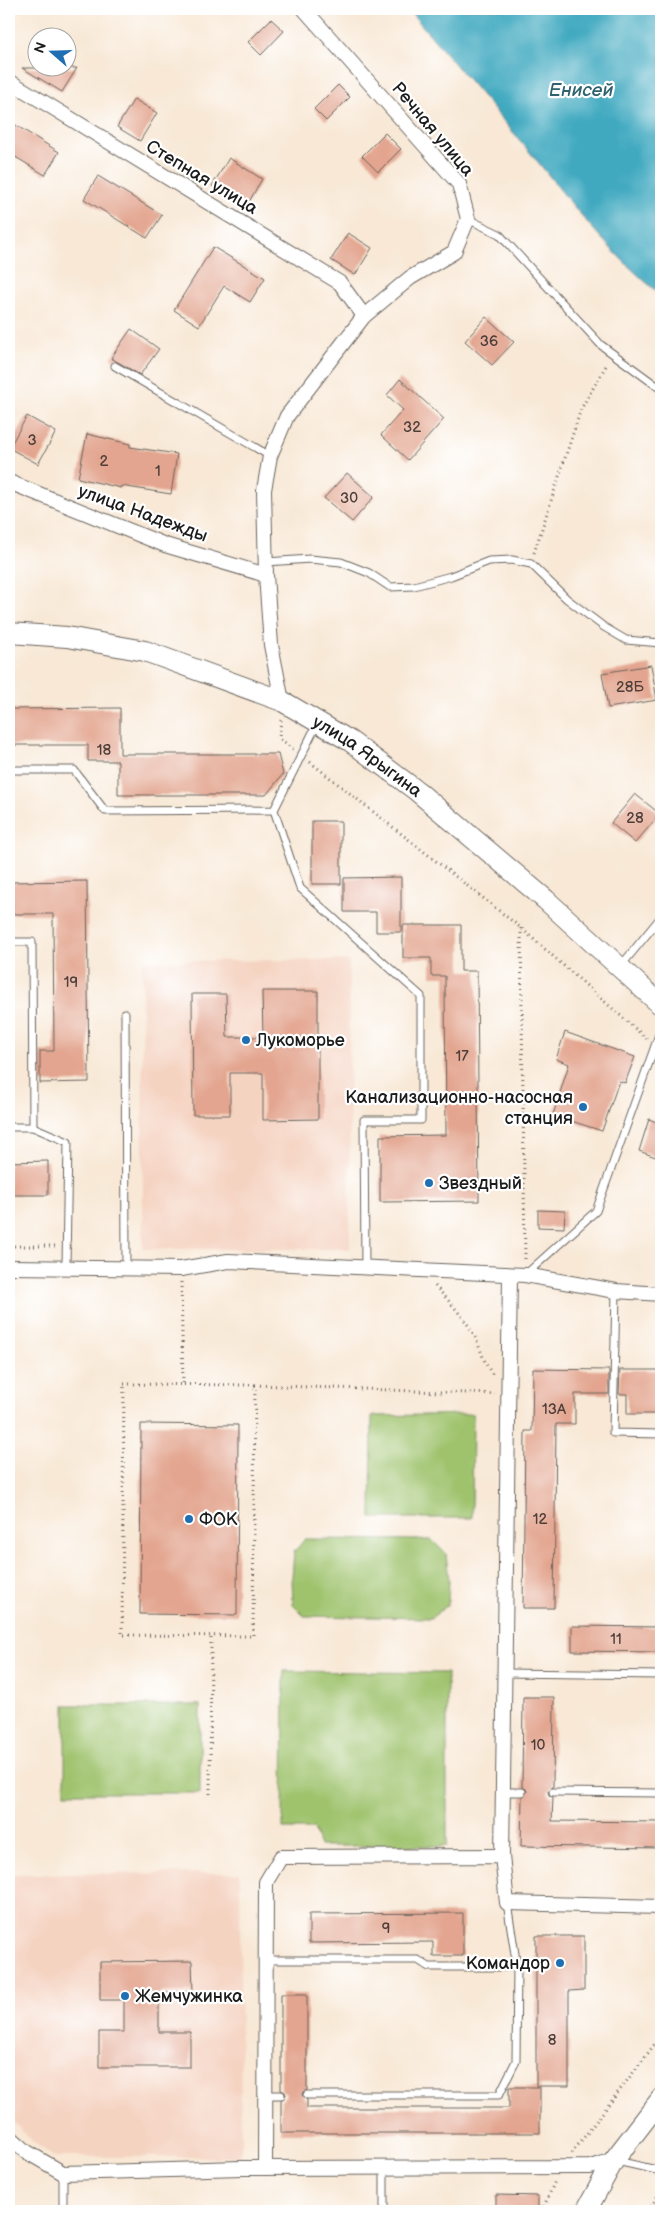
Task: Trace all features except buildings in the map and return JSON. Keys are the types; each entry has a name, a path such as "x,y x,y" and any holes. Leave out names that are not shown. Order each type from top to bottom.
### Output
{"street":[{"name":"Речная улица","path":"304,9 459,184 468,219"},
{"name":"Степная улица","path":"9,81 340,283 364,316"},
{"path":"282,702 271,645 266,569 264,490 270,456 287,416 364,316 410,278 454,252 468,219"},
{"name":"улица Надежды","path":"9,482 165,544 266,569"},
{"name":"улица Ярыгина","path":"9,633 67,637 145,651 282,702 350,741 417,791 546,900 661,1005"},
{"path":"9,1267 181,1269 228,1261 421,1272 525,1275 616,1291 661,1294"},
{"path":"510,1275 502,1856 507,1903 661,1907"},
{"path":"265,2168 266,1882 281,1856 502,1856"},
{"path":"586,2211 614,2160 661,2099"},
{"path":"9,2136 26,2152 63,2173 265,2168 590,2167 614,2160"}],"lane":[{"path":"468,219 499,234 601,345 661,389"},
{"path":"115,366 270,456"},
{"path":"266,569 310,560 341,562 369,573 390,587 414,586 452,576 490,561 512,560 531,564 567,599 604,627 626,640 661,643"},
{"path":"317,722 274,810 300,888 420,996 422,1120 364,1120 365,1268"},
{"path":"9,770 74,770 105,811 274,810"},
{"path":"620,967 661,917"},
{"path":"9,942 32,942 33,1127"},
{"path":"125,1012 126,1268"},
{"path":"525,1275 596,1211 661,1029"},
{"path":"9,1127 33,1127 68,1142 66,1267"},
{"path":"616,1291 614,1433 661,1434"},
{"path":"504,1673 661,1675"},
{"path":"503,1792 522,1792"},
{"path":"553,1792 661,1794"},
{"path":"307,2095 499,2095 516,2062 516,1967 507,1903"},
{"path":"265,1960 418,1960 429,1967 516,1967"},
{"path":"265,2095 281,2095"},
{"path":"614,2160 661,2171"},
{"path":"384,2168 384,2211"},
{"path":"63,2173 63,2211"}],"path":[{"path":"531,564 581,409 613,354"},
{"path":"282,702 279,738 521,928 655,1046"},
{"path":"521,928 525,1275"},
{"path":"9,1246 67,1246"},
{"path":"181,1269 183,1384"},
{"path":"421,1272 450,1302 473,1333 486,1366 508,1394"},
{"path":"255,1385 253,1636 122,1635 124,1384 255,1385 508,1394"},
{"path":"210,1794 211,1636"},
{"path":"542,2211 560,2167 661,2036"},
{"path":"649,2211 661,2190"}],"shaded area":[{"name":"Лукоморье","path":"349,960 350,1249 143,1249 142,961"},
{"name":"Жемчужинка","path":"240,1873 241,2157 54,2157 33,2142 9,2118 9,1874"}],"green space":[{"path":"473,1414 472,1518 371,1518 372,1416"},
{"path":"305,1539 432,1540 446,1554 449,1580 448,1605 431,1618 304,1616 293,1605 292,1577 294,1552"},
{"path":"284,1671 447,1673 447,1846 320,1846 314,1829 283,1829"},
{"path":"65,1705 200,1705 200,1793 65,1793"}],"water":[{"name":"Енисей","path":"408,9 661,9 661,295 643,280 596,232"}],"place":[{"name":"Лукоморье","path":"246,1040"},
{"name":"Канализационно-насосная станция","path":"583,1107"},
{"name":"Звездный","path":"429,1183"},
{"name":"ФОК","path":"189,1519"},
{"name":"Командор","path":"560,1963"},
{"name":"Жемчужинка","path":"125,1996"}]}
